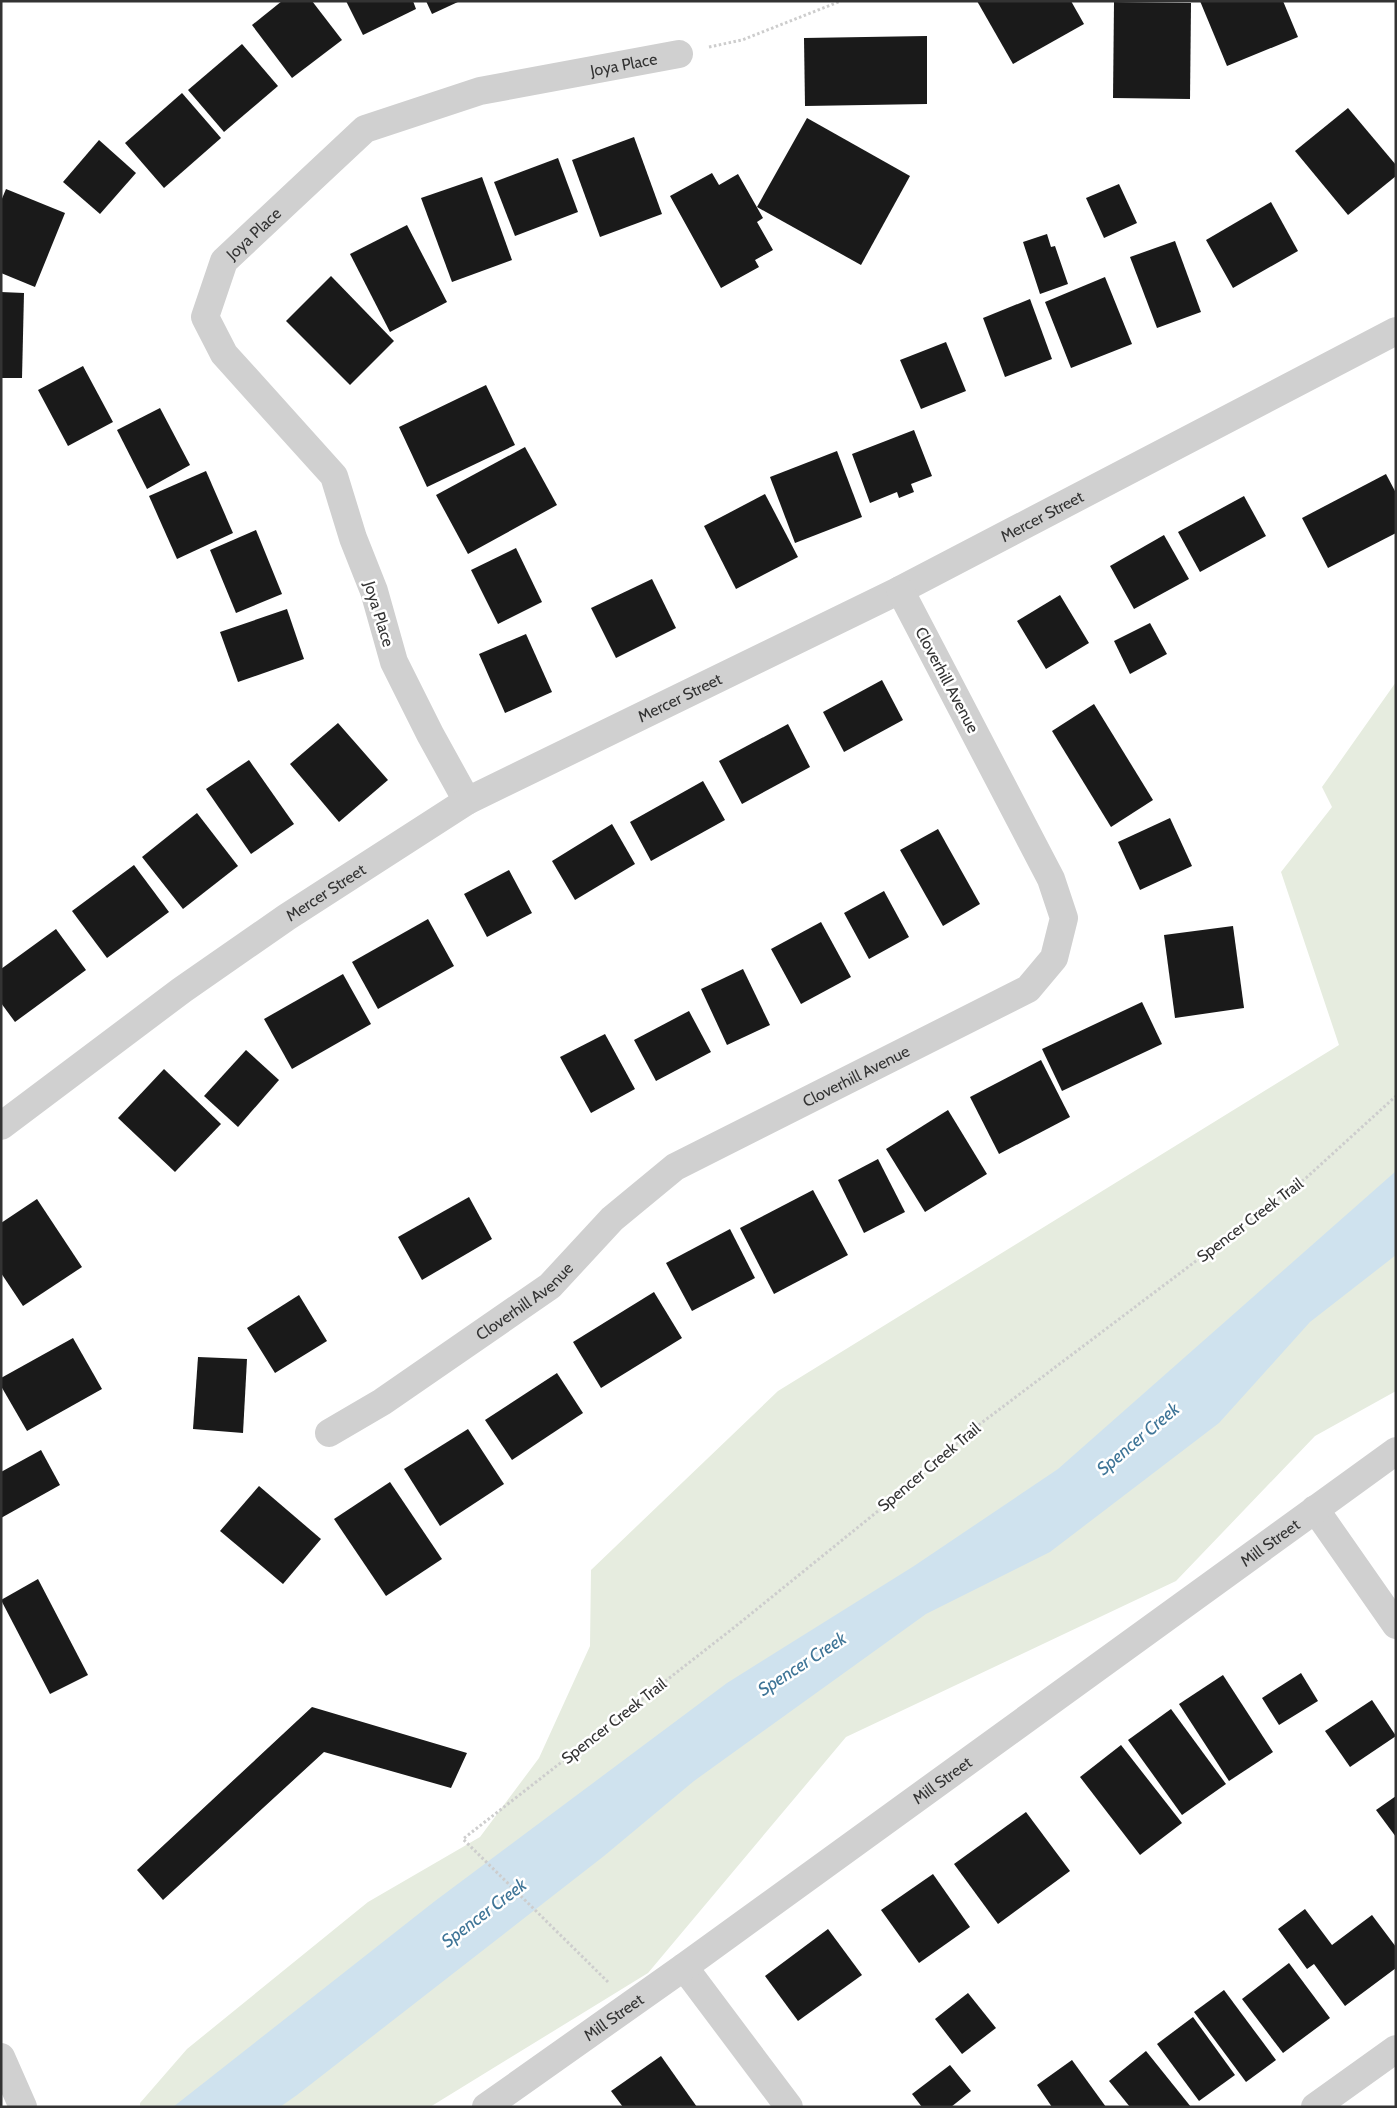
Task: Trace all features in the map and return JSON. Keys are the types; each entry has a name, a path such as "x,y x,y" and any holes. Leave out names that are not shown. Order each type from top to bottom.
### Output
{"street":[{"name":"Joya Place","path":"467,801 430,734 394,662 374,591 353,538 334,476 224,354 206,317 224,262 365,130 480,91 679,54"},
{"name":"Mercer Street","path":"1,1126 214,968 287,918 467,801 900,590 1396,331"},
{"name":"Cloverhill Avenue","path":"329,1433 382,1402 550,1286 612,1219 675,1167 1028,989 1054,958 1064,918 1052,879 900,590"},
{"name":"Mill Street","path":"486,2107 684,1967 1396,1451"},
{"path":"1315,1508 1396,1625"},
{"path":"684,1967 790,2107"},
{"path":"1315,2107 1396,2049"},
{"path":"1,2057 23,2107"}],"path":[{"path":"679,54 742,40 841,1"},
{"name":"Spencer Creek Trail","path":"631,2003 463,1839 736,1626 904,1490 976,1427 1306,1178 1396,1096"}],"shaded area":[{"path":"1396,682 1396,1391 1315,1436 1176,1581 846,1737 648,1973 430,2107 140,2107 140,2103 187,2049 368,1902 480,1837 539,1758 590,1646 591,1570 778,1391 1339,1045 1281,872 1332,807 1322,787"}],"water":[{"name":"Spencer Creek","path":"1396,1171 1396,1255 1310,1322 1219,1423 1050,1552 926,1614 694,1781 604,1856 280,2107 173,2107 435,1901 727,1683 914,1566 1058,1469"}],"building":[{"path":"282,1 312,1 342,40 292,78 252,25"},
{"path":"346,1 413,1 416,9 363,35"},
{"path":"426,1 460,1 432,14"},
{"path":"977,1 1071,1 1084,24 1013,64"},
{"path":"1200,1 1283,1 1298,37 1227,66"},
{"path":"1114,2 1191,3 1190,99 1113,98"},
{"path":"927,36 927,104 805,106 804,38"},
{"path":"242,44 278,86 224,132 188,90"},
{"path":"182,93 221,138 164,188 125,143"},
{"path":"1348,108 1396,165 1396,176 1348,215 1295,151"},
{"path":"807,118 910,176 861,265 757,207"},
{"path":"634,137 662,214 600,237 572,160"},
{"path":"99,140 136,173 100,214 63,182"},
{"path":"558,158 578,212 515,236 494,182"},
{"path":"712,173 719,185 738,174 763,218 757,222 773,250 755,260 759,267 721,288 670,196"},
{"path":"482,177 512,260 452,282 421,198"},
{"path":"1119,184 1137,223 1104,238 1086,198"},
{"path":"6,189 65,213 35,287 1,273 1,201"},
{"path":"1271,202 1298,251 1233,288 1206,240"},
{"path":"407,225 447,302 390,332 350,254"},
{"path":"1047,234 1051,247 1055,246 1068,284 1040,294 1023,242"},
{"path":"1175,241 1201,312 1157,328 1130,257"},
{"path":"331,276 394,341 350,385 286,321"},
{"path":"1105,277 1132,344 1071,368 1045,302"},
{"path":"1,292 24,293 22,378 1,378"},
{"path":"1030,299 1052,359 1005,377 983,318"},
{"path":"946,342 966,391 921,409 900,360"},
{"path":"83,366 113,422 68,446 38,390"},
{"path":"486,385 515,445 427,487 399,427"},
{"path":"160,408 190,465 147,489 117,430"},
{"path":"914,430 932,476 911,484 914,492 899,498 897,492 870,503 852,454"},
{"path":"525,447 557,505 468,554 436,495"},
{"path":"837,451 862,517 795,543 770,477"},
{"path":"206,471 233,533 177,559 149,496"},
{"path":"1386,474 1396,493 1396,533 1328,568 1302,518"},
{"path":"765,494 798,557 736,589 704,526"},
{"path":"1244,496 1266,536 1200,572 1178,532"},
{"path":"256,530 282,594 236,613 210,550"},
{"path":"1164,535 1189,579 1134,609 1110,566"},
{"path":"516,548 542,602 498,624 471,570"},
{"path":"652,579 676,628 616,658 591,608"},
{"path":"1060,595 1089,643 1046,669 1017,621"},
{"path":"287,609 304,659 238,682 220,632"},
{"path":"1150,623 1167,654 1130,674 1114,641"},
{"path":"526,634 552,692 505,713 479,654"},
{"path":"882,680 903,720 844,752 823,712"},
{"path":"1094,704 1153,800 1111,827 1052,731"},
{"path":"338,723 388,780 339,822 290,764"},
{"path":"788,724 810,767 742,804 719,761"},
{"path":"249,760 294,824 251,854 206,789"},
{"path":"703,781 725,820 651,861 630,822"},
{"path":"197,813 238,866 183,909 142,857"},
{"path":"1170,818 1192,866 1140,890 1118,842"},
{"path":"612,824 635,864 575,900 552,861"},
{"path":"938,829 980,904 943,926 900,850"},
{"path":"134,865 169,912 107,958 72,911"},
{"path":"509,870 532,913 487,937 464,894"},
{"path":"884,891 909,937 869,959 844,913"},
{"path":"428,919 454,966 378,1009 352,962"},
{"path":"821,922 851,977 801,1004 771,949"},
{"path":"1233,926 1244,1008 1175,1018 1164,935"},
{"path":"56,929 86,970 15,1022 1,1003 1,969"},
{"path":"743,969 770,1025 727,1045 701,989"},
{"path":"343,974 371,1024 292,1069 264,1019"},
{"path":"1142,1002 1162,1044 1062,1091 1042,1049"},
{"path":"689,1011 711,1052 656,1081 634,1040"},
{"path":"605,1034 635,1089 591,1113 560,1057"},
{"path":"246,1050 279,1080 238,1127 204,1096"},
{"path":"1041,1060 1070,1117 999,1154 970,1097"},
{"path":"164,1069 221,1124 175,1172 118,1118"},
{"path":"948,1110 987,1174 925,1212 886,1149"},
{"path":"878,1159 905,1212 864,1233 838,1180"},
{"path":"813,1190 848,1255 774,1294 740,1228"},
{"path":"469,1197 492,1239 422,1280 398,1237"},
{"path":"37,1199 82,1267 23,1306 1,1273 1,1223"},
{"path":"730,1229 755,1278 692,1311 666,1263"},
{"path":"654,1292 682,1338 601,1388 573,1342"},
{"path":"299,1295 327,1341 275,1373 247,1328"},
{"path":"73,1338 102,1389 27,1431 1,1386 1,1378"},
{"path":"198,1357 247,1359 243,1433 193,1429"},
{"path":"557,1373 583,1413 512,1460 485,1420"},
{"path":"468,1429 504,1484 440,1526 404,1469"},
{"path":"41,1450 60,1485 1,1518 1,1472"},
{"path":"390,1482 442,1559 386,1596 334,1519"},
{"path":"259,1486 321,1539 283,1584 220,1531"},
{"path":"38,1579 88,1675 50,1694 1,1600"},
{"path":"1301,1673 1318,1701 1279,1725 1262,1698"},
{"path":"1223,1675 1273,1752 1229,1781 1179,1704"},
{"path":"1372,1700 1396,1736 1350,1767 1325,1731"},
{"path":"312,1707 467,1753 451,1788 324,1752 163,1900 137,1870"},
{"path":"1171,1709 1226,1784 1182,1815 1128,1740"},
{"path":"1121,1745 1182,1823 1140,1855 1080,1777"},
{"path":"1396,1796 1396,1837 1376,1810"},
{"path":"1026,1812 1070,1871 998,1924 954,1864"},
{"path":"933,1874 970,1927 919,1963 881,1910"},
{"path":"1305,1909 1332,1945 1372,1915 1396,1947 1396,1968 1345,2006 1314,1964 1307,1969 1278,1929"},
{"path":"828,1929 862,1975 798,2021 765,1976"},
{"path":"1289,1963 1330,2018 1283,2053 1242,1999"},
{"path":"1224,1990 1276,2060 1246,2082 1194,2012"},
{"path":"968,1993 996,2028 962,2054 935,2019"},
{"path":"1193,2017 1235,2075 1199,2101 1157,2044"},
{"path":"1146,2051 1191,2107 1130,2107 1109,2081"},
{"path":"661,2056 697,2107 623,2107 611,2091"},
{"path":"1072,2060 1106,2107 1052,2107 1037,2085"},
{"path":"950,2065 971,2091 951,2107 922,2107 912,2094"}]}
